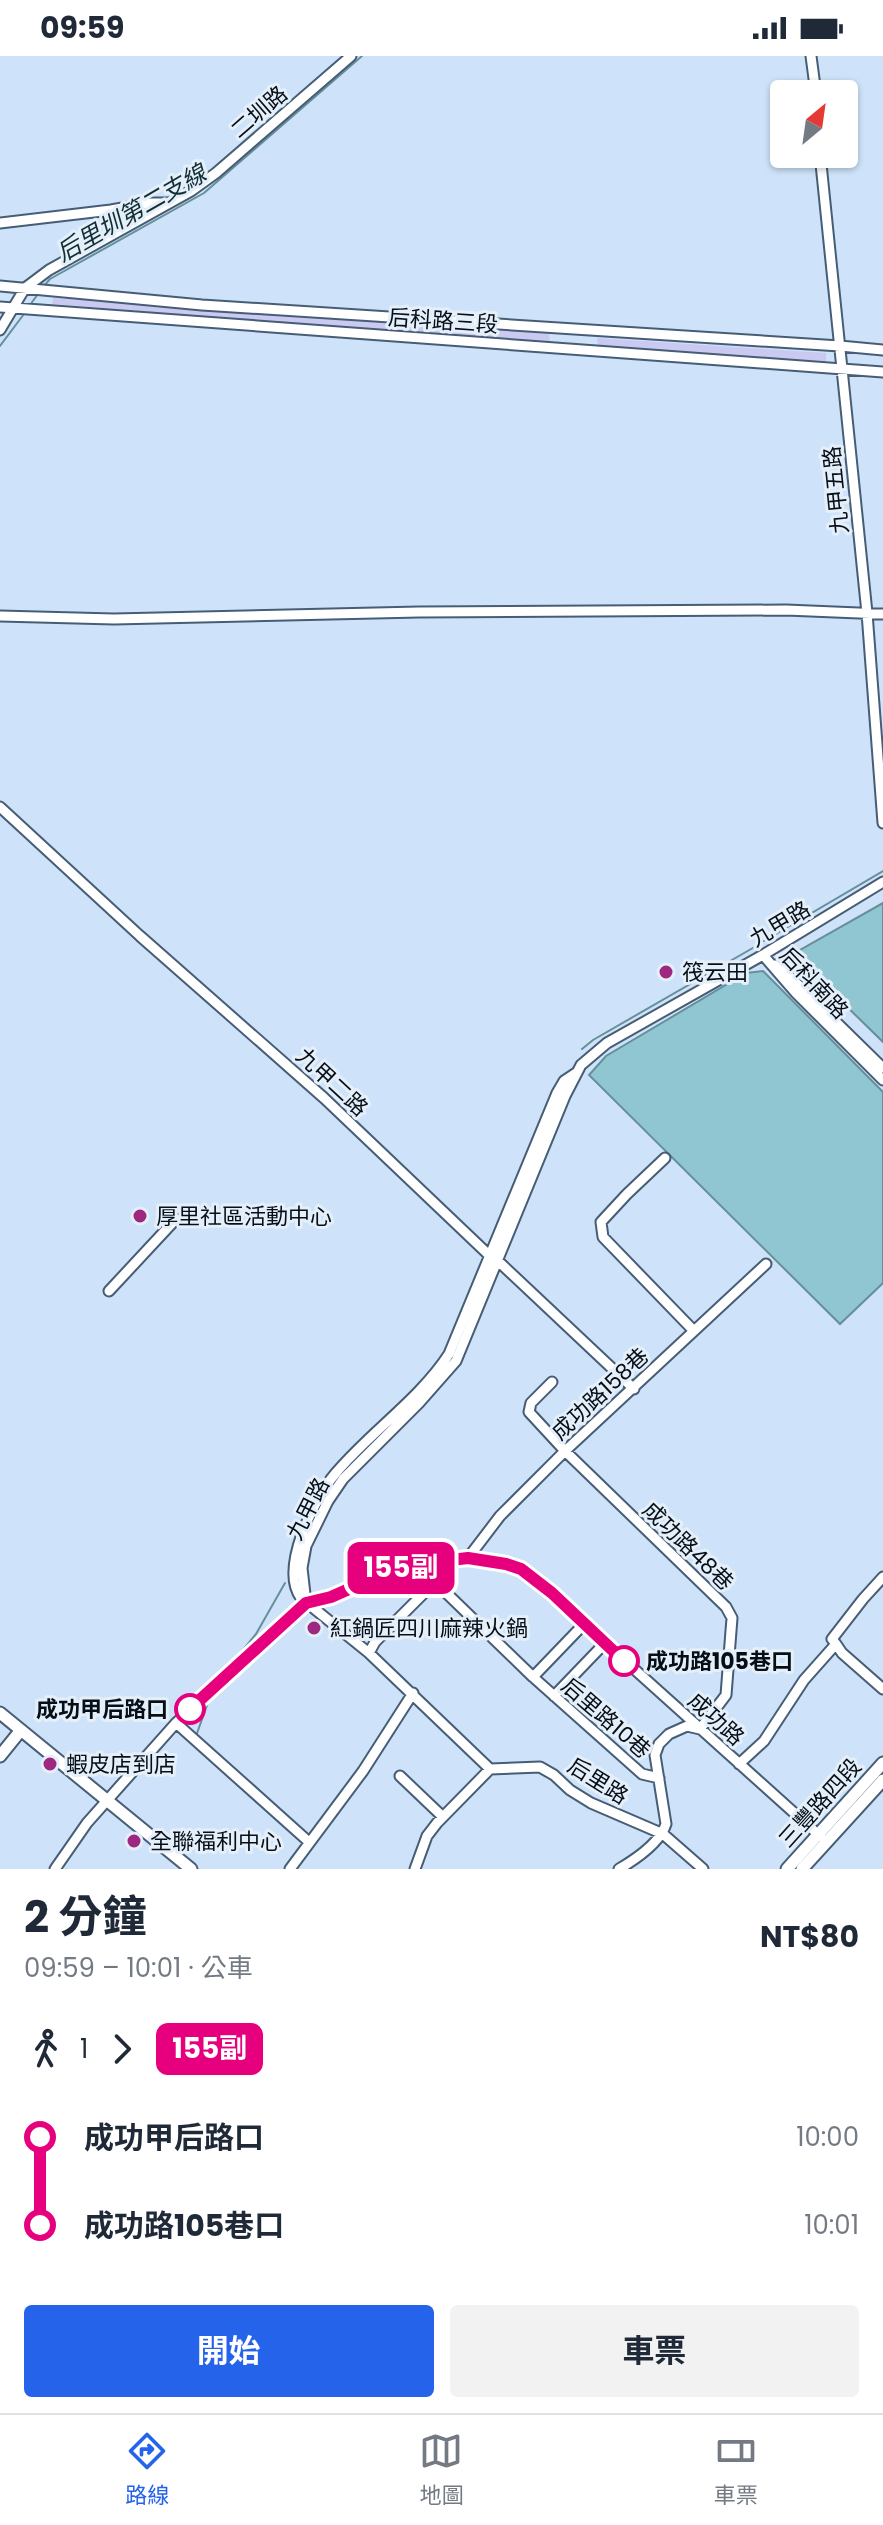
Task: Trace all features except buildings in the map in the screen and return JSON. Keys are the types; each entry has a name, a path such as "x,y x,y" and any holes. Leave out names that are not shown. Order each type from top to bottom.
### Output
{"main road":[{"path":"0,1713 191,1869"},
{"path":"0,1756 21,1730"},
{"name":"三豐路四段","path":"802,1869 822,1838 883,1763"},
{"name":"三豐路四段","path":"787,1869 883,1780"}],"street":[{"name":"二圳路","path":"0,330 25,288 49,270 170,203 216,173 351,56"},
{"path":"811,56 814,80"},
{"name":"九甲五路","path":"821,168 867,613 883,823"},
{"path":"0,223 170,203"},
{"name":"后科路三段","path":"0,286 202,305 883,350"},
{"name":"后科路三段","path":"0,307 883,372"},
{"path":"0,616 114,619 419,612 786,610 883,614"},
{"name":"九甲二路","path":"0,807 140,936 324,1098 634,1389"},
{"name":"九甲路","path":"306,1603 302,1568 306,1546 328,1501 343,1479 456,1361 494,1259 576,1073 589,1057 607,1043 763,955 883,882"},
{"name":"后科南路","path":"763,955 788,975 883,1068"},
{"name":"后科南路","path":"763,955 796,993 883,1080"},
{"path":"665,1158 601,1222 603,1237 694,1331"},
{"path":"109,1291 176,1219"},
{"name":"成功路158巷","path":"369,1653 375,1642 435,1582 463,1559 500,1516 565,1451 766,1264"},
{"name":"成功路48巷","path":"552,1382 531,1403 529,1412 726,1607 732,1618 726,1695 700,1729"},
{"name":"成功路","path":"55,1869 87,1823 176,1723 306,1603 331,1597 394,1569 463,1559 521,1569 552,1593 583,1625 822,1838"},
{"path":"883,1577 832,1639 842,1653 883,1689"},
{"name":"后里路10巷","path":"435,1582 533,1677 642,1774 659,1778"},
{"path":"306,1603 369,1653 490,1769 427,1836 415,1869"},
{"path":"533,1677 583,1625"},
{"path":"554,1696 604,1644"},
{"path":"739,1764 764,1741 804,1680 836,1644"},
{"path":"290,1869 363,1771 413,1693"},
{"path":"176,1723 309,1842"},
{"path":"619,1869 633,1861 663,1834 666,1824 655,1755 659,1744 669,1734 687,1726 700,1729"},
{"name":"后里路","path":"490,1769 540,1767 591,1803 663,1834 703,1869"},
{"path":"400,1776 443,1817"}],"shaded area":[{"path":"53,298 549,332 550,344 52,304"},
{"path":"597,338 826,353 826,362 598,346"},
{"path":"883,903 883,1042 793,954"},
{"path":"763,971 883,1092 883,1283 840,1324 589,1075 606,1056 746,973"}],"waterway":[{"name":"后里圳第二支線","path":"44,286 50,279 204,193 362,56"},
{"name":"后里圳第二支線","path":"30,305 38,294"},
{"name":"后里圳第二支線","path":"0,346 24,314"},
{"path":"764,941 883,871"},
{"path":"582,1049 758,945"},
{"path":"353,1462 386,1429"},
{"path":"226,1671 256,1634 285,1583"},
{"path":"196,1736 210,1697"}],"bus line":[{"name":"155副","path":"190,1709 306,1603 331,1597 394,1569 439,1561 468,1558 521,1569 552,1593 624,1661"}],"place":[{"name":"筏云田","path":"666,972"},
{"name":"厚里社區活動中心","path":"140,1216"},
{"name":"紅鍋匠四川麻辣火鍋","path":"314,1628"},
{"name":"成功路105巷口","path":"624,1661"},
{"name":"成功甲后路口","path":"190,1709"},
{"name":"蝦皮店到店","path":"50,1764"},
{"name":"全聯福利中心","path":"134,1841"}]}
